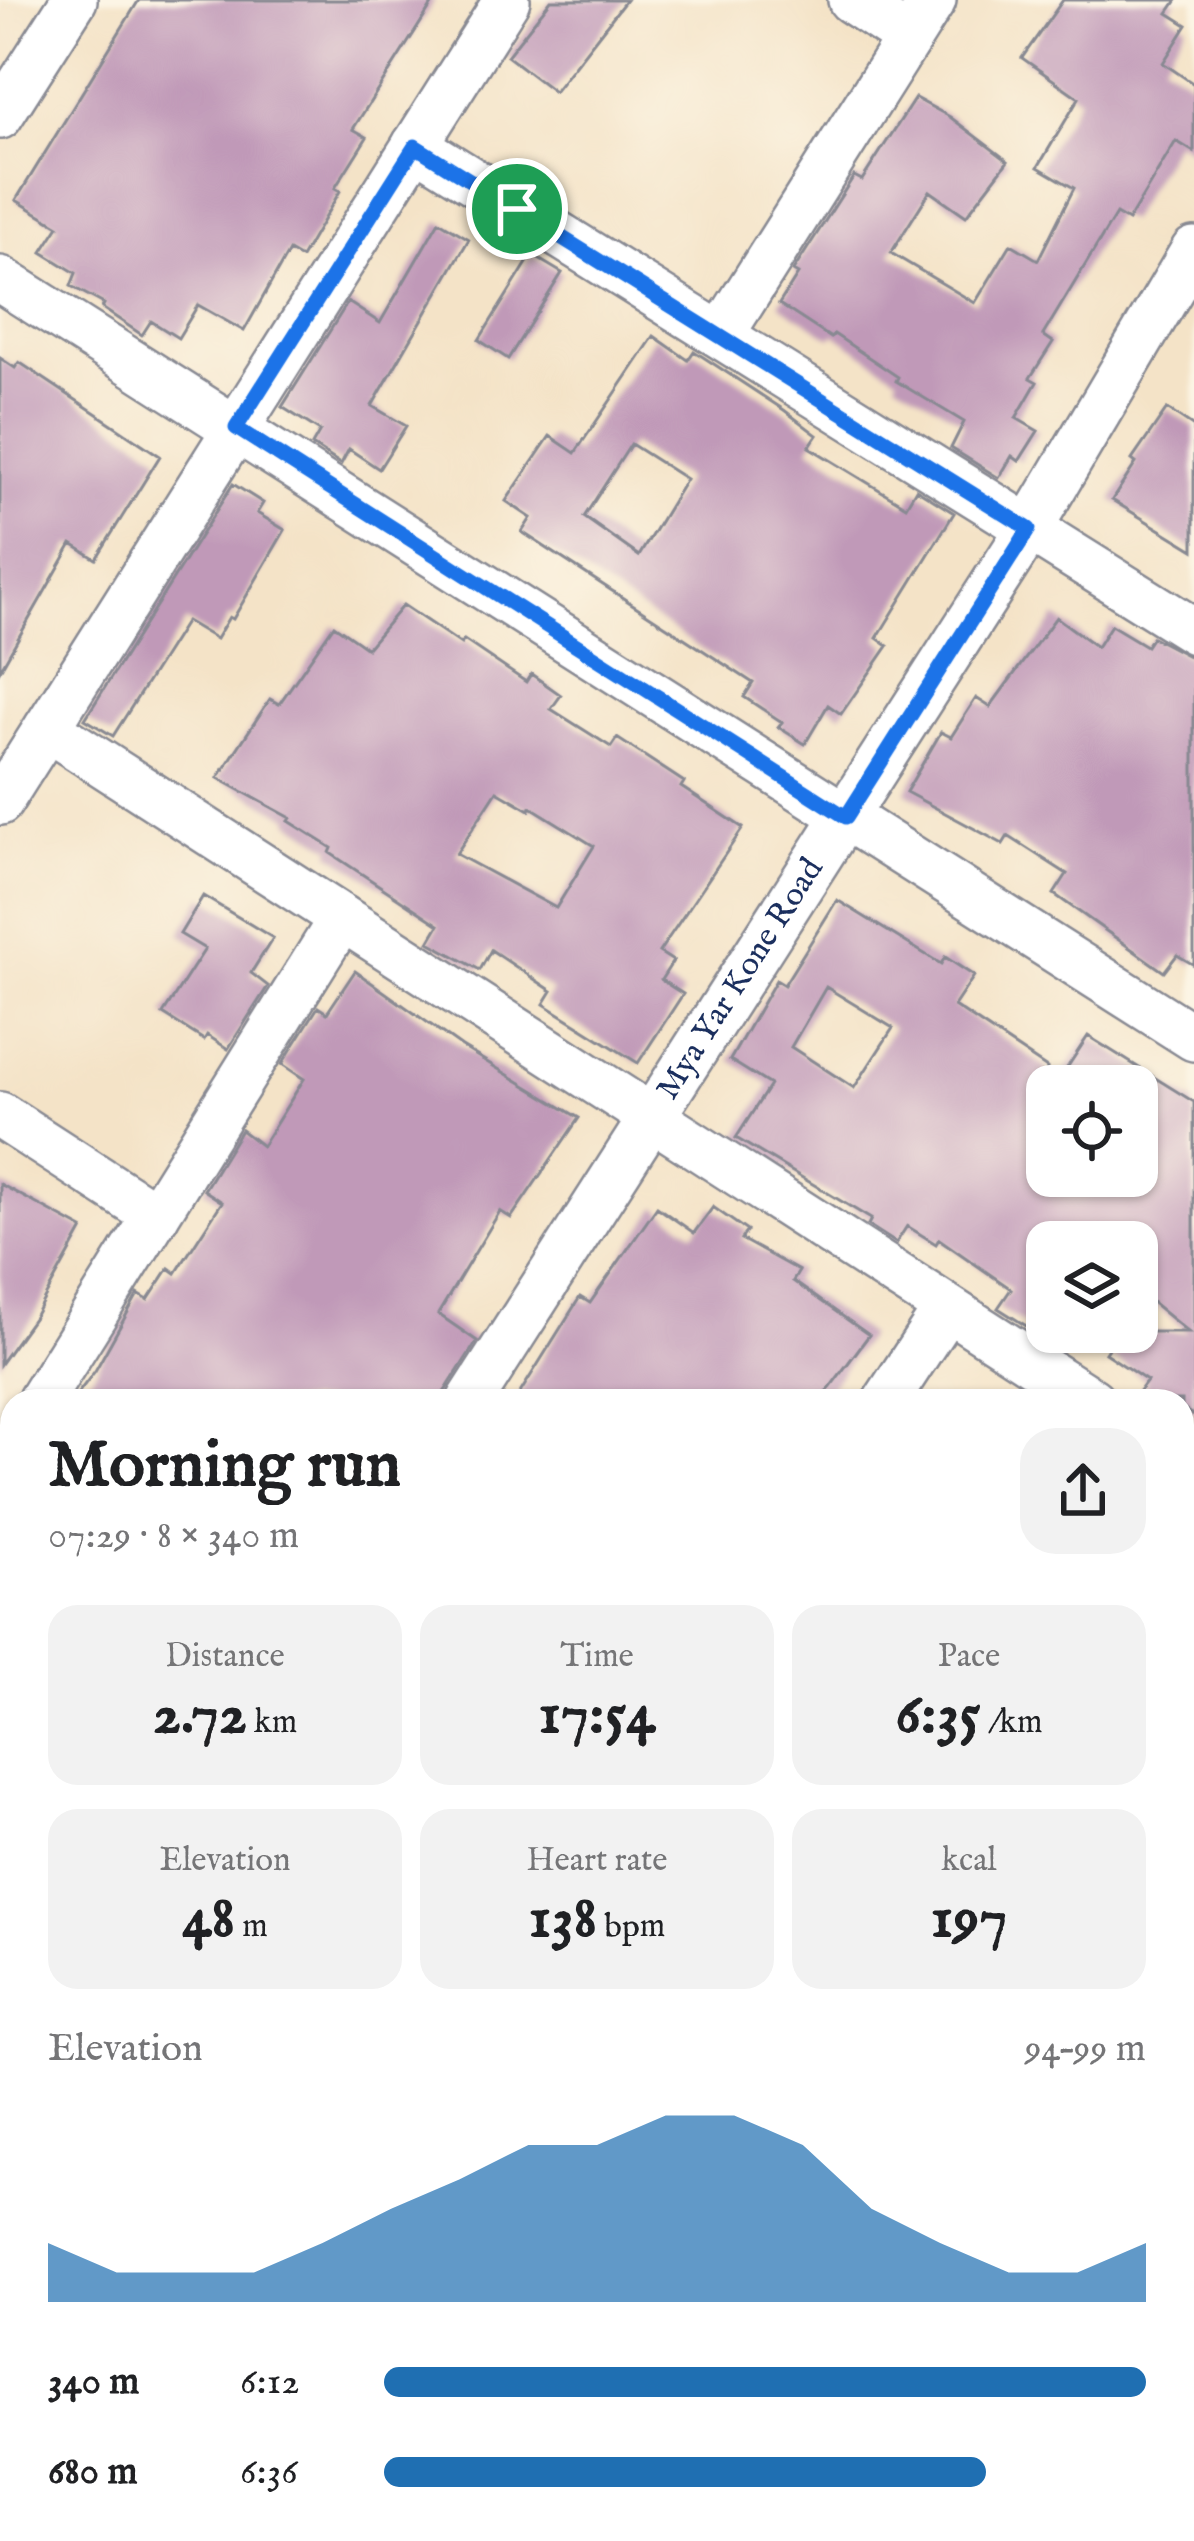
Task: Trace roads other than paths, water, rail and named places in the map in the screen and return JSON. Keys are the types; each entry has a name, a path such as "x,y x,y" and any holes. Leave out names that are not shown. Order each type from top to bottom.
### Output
{"street":[{"path":"0,116 74,0"},
{"path":"0,802 506,0"},
{"path":"850,0 909,38"},
{"path":"721,335 934,0"},
{"path":"415,146 1194,631"},
{"name":"Mya Yar Kone Road","path":"478,1389 1029,529 1194,250"},
{"path":"0,279 1194,1038"},
{"path":"47,728 1073,1389"},
{"path":"48,1389 342,918"},
{"path":"0,1115 156,1216"},
{"path":"894,1389 947,1308"}]}
